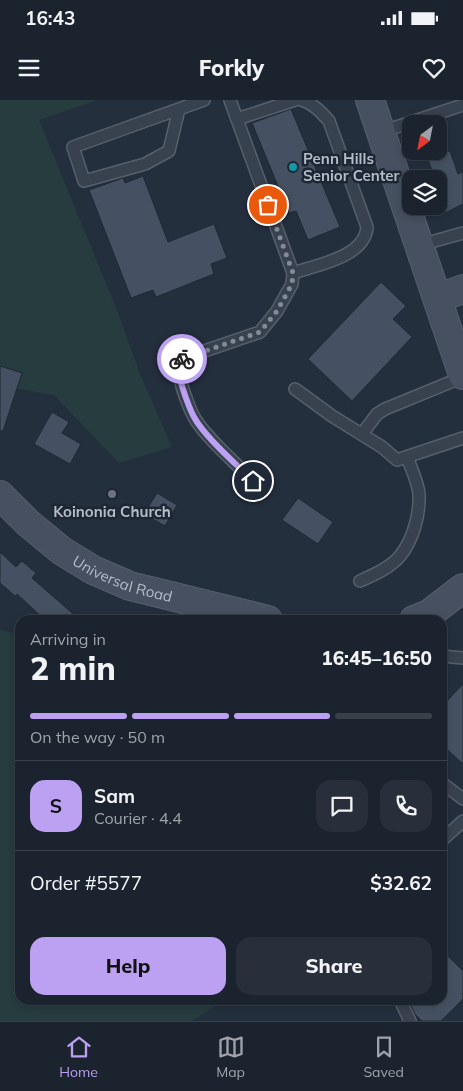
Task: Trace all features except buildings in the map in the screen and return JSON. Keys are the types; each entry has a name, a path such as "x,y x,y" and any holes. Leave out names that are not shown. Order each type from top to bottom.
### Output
{"street":[{"path":"370,100 420,245 448,305 463,376"},
{"path":"448,305 463,289"},
{"name":"Universal Road","path":"0,496 62,552 93,570 130,586 248,615"},
{"path":"426,615 463,589"}],"lane":[{"path":"179,109 169,151 146,164 84,181 72,147 204,100"},
{"path":"230,100 293,273 292,284 277,311 260,332 175,361 183,389 195,419 253,481"},
{"path":"237,119 295,100"},
{"path":"293,273 352,252 362,243 367,235 368,227 329,121 310,103 301,100"},
{"path":"381,132 463,105"},
{"path":"420,245 463,233"},
{"path":"362,434 377,414 385,409 463,376"},
{"path":"295,389 397,460 463,438"},
{"path":"360,581 377,574 399,558 410,539 418,516 419,493 407,456"},
{"path":"447,656 463,658"},
{"path":"447,787 463,799"},
{"path":"447,835 463,820"},
{"path":"402,1005 410,1021"}],"green space":[{"path":"0,100 97,100 39,120 117,310 140,374 172,447 119,463 54,395 0,386"},
{"path":"0,630 15,633 15,1005 217,1005 192,1021 0,1021"}],"way so far":[{"path":"182,359 260,332 277,311 292,284 293,273 268,205"}],"place":[{"name":"Penn Hills Senior Center","path":"293,167"},
{"name":"Koinonia Church","path":"112,494"}],"route":[{"path":"182,359 175,361 183,389 195,419 253,481"}]}
